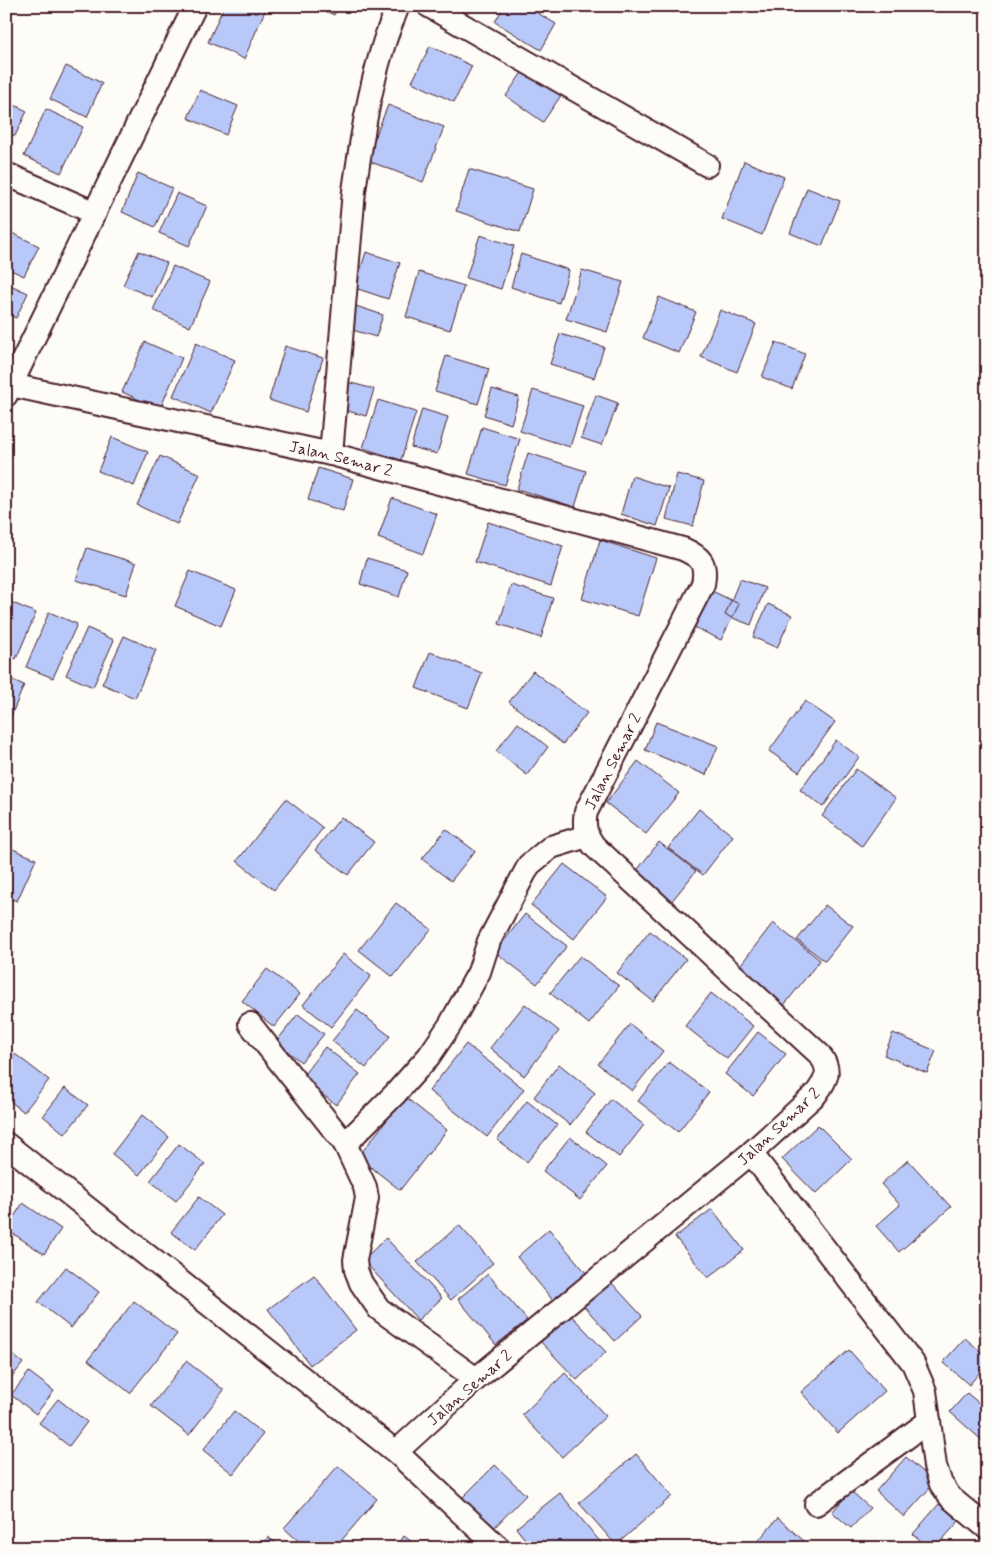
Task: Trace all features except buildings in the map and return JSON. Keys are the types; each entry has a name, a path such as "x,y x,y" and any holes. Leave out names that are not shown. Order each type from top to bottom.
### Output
{"street":[{"path":"9,390 195,6"},
{"path":"331,454 359,153 373,82 382,48 398,6"},
{"path":"430,6 707,165"},
{"path":"6,174 95,213"},
{"name":"Jalan Semar 2","path":"9,390 331,454 683,548 695,554 703,563 705,574 703,584 586,812 584,823 587,836 594,846 819,1054 825,1062 827,1072 824,1083 816,1094 751,1153 476,1379 396,1452"},
{"path":"345,1144 429,1056 450,1025 480,972 497,925 529,865 551,847 587,836"},
{"path":"250,1024 345,1144 365,1187 367,1198 355,1260 361,1284 379,1309 392,1320 476,1379"},
{"path":"6,1144 396,1452 499,1548"},
{"path":"751,1153 913,1363 925,1391 935,1466 941,1484 957,1504 987,1528"},
{"path":"816,1504 929,1421"}]}
